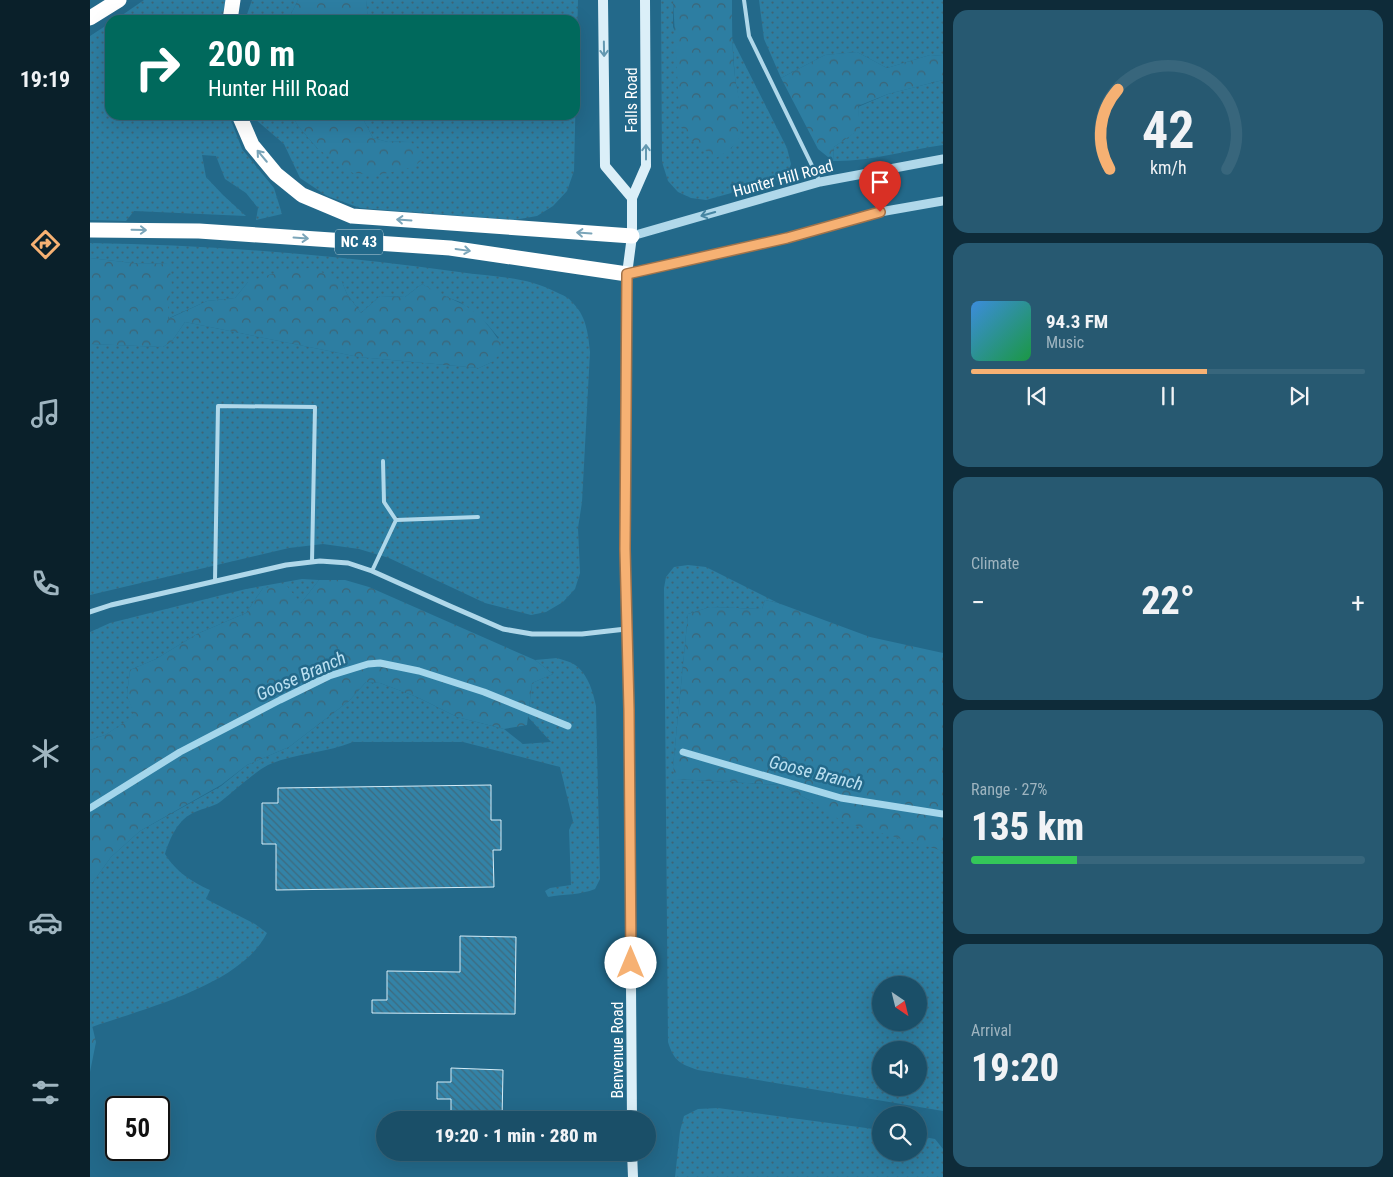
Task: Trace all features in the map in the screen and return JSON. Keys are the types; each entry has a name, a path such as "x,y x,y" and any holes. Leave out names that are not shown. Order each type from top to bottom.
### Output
{"highway":[{"path":"90,18 119,0"},
{"path":"231,15 233,0"},
{"path":"241,120 252,145 276,174 302,195 352,216 632,236"},
{"name":"NC 43","path":"90,230 199,231 450,248 627,274"}],"main road":[{"path":"603,0 605,166 632,198"},
{"name":"Falls Road","path":"632,198 646,166 645,0"},
{"name":"Benvenue Road","path":"632,198 632,236 627,274 625,549 629,710 632,1111"},
{"path":"632,1161 633,1177"}],"street":[{"name":"Hunter Hill Road","path":"632,236 820,182 943,159"},
{"path":"627,274 787,238 880,212 943,201"},
{"path":"90,612 286,565 312,562 348,563 372,570 503,629 532,634 582,634 626,629"}],"lane":[{"path":"744,0 749,36 820,182"},
{"path":"215,581 218,406 315,407 312,562"},
{"path":"383,461 384,502 396,520"},
{"path":"396,520 478,517"},
{"path":"372,570 396,520"}],"green space":[{"path":"144,0 226,0 222,15 122,15"},
{"path":"252,0 298,0 290,15 247,15"},
{"path":"298,0 366,0 368,15 290,15"},
{"path":"366,0 578,0 578,15 368,15"},
{"path":"661,0 673,0 673,27 731,149 741,132 741,113 735,78 732,39 787,148 791,164 788,173 778,180 706,200 691,198 678,192 668,181 662,162"},
{"path":"673,0 732,0 734,68 742,124 740,136 735,144 716,158 692,141 680,126"},
{"path":"759,0 943,0 943,56 930,55 887,68 857,52 825,55 781,78 764,39"},
{"path":"105,26 105,120 231,120 242,149 274,188 282,214 256,220 258,208 246,193 225,179 216,156 202,155 206,177 246,216 134,211 126,221 90,220 90,36"},
{"path":"857,52 887,68 930,55 943,56 943,80 888,94 858,106 860,129 834,147 833,161 818,149 781,78 825,55"},
{"path":"943,80 943,145 874,158 833,161 834,147 859,129 858,107 888,94"},
{"path":"256,120 295,120 318,149 410,141 388,142 373,138 364,120 575,120 574,171 567,191 553,206 537,216 514,220 360,208 327,196 300,178 284,144"},
{"path":"295,120 364,120 373,138 388,142 410,141 426,157 413,167 379,175 353,173 318,149"},
{"path":"90,243 229,249 367,261 522,280 546,287 568,298 576,306 583,318 590,352 582,502 578,528 580,573 575,589 563,602 546,612 531,615 485,603 389,558 359,549 323,544 289,548 90,595 90,344 163,347 172,341 185,322 359,357 479,368 492,362 498,337 487,324 460,302 438,294 422,284 405,297 380,296 361,313 347,294 342,282 248,282 235,298 207,301 167,319 169,264 132,263 90,258"},
{"path":"90,258 132,263 169,264 172,286 168,306 168,319 207,301 235,298 248,282 283,270 313,268 342,282 347,294 361,313 380,296 405,297 422,284 465,306 479,316 491,329 504,350 492,362 479,368 359,357 185,322 172,341 163,347 90,344"},
{"path":"688,565 706,567 778,603 765,600 762,609 710,607 688,614 673,767 677,779 781,785 809,800 943,851 943,1111 927,1108 927,1106 913,1106 698,1070 682,1064 675,1058 668,1042 664,588 666,577 674,567"},
{"path":"302,579 319,580 301,603 263,588 246,613 197,634 156,659 130,670 127,695 135,716 105,735 90,740 90,632 110,623 246,589"},
{"path":"319,580 345,580 369,587 535,660 553,674 532,683 527,725 504,729 457,717 417,697 380,683 366,682 349,701 289,747 247,765 221,785 140,831 111,857 93,882 90,883 90,740 105,735 134,716 127,695 130,670 156,659 197,634 246,613 263,588 286,585 301,603"},
{"path":"765,600 870,637 943,653 943,851 843,822 781,785 676,779 673,767 688,614 710,607 762,609"},
{"path":"557,658 572,663 582,671 591,688 596,706 600,879 595,889 548,897 545,891 550,888 571,885 569,830 573,821 560,767 463,742 353,742 332,749 278,761 261,769 220,802 184,819 169,842 165,854 185,876 210,890 206,899 255,924 267,933 254,951 236,967 214,981 164,1003 92,1027 90,1017 90,883 93,882 111,857 140,831 221,786 247,765 289,747 349,701 366,682 380,683 417,697 457,717 504,729 523,744 551,742 528,717 532,683 553,674 535,660"},
{"path":"90,1017 96,1042 90,1072"},
{"path":"718,1108 872,1129 872,1161 927,1161 927,1138 935,1139 943,1149 943,1177 675,1177 680,1131 684,1116 698,1109"}],"building":[{"path":"491,785 491,820 501,820 501,850 493,850 494,887 276,890 276,844 262,844 262,803 278,803 278,788"},
{"path":"460,936 516,937 515,1014 372,1013 372,1000 387,1000 387,971 460,972"},
{"path":"451,1068 503,1070 502,1111 451,1111 451,1099 437,1099 437,1082 451,1082"}],"waterway":[{"name":"Goose Branch","path":"90,808 180,752 280,700 329,676 368,664 380,663 419,671 484,692 568,726"},
{"name":"Goose Branch","path":"683,752 841,798 943,814"}],"route":[{"path":"631,963 629,710 625,549 627,274 787,238 880,212"}]}
